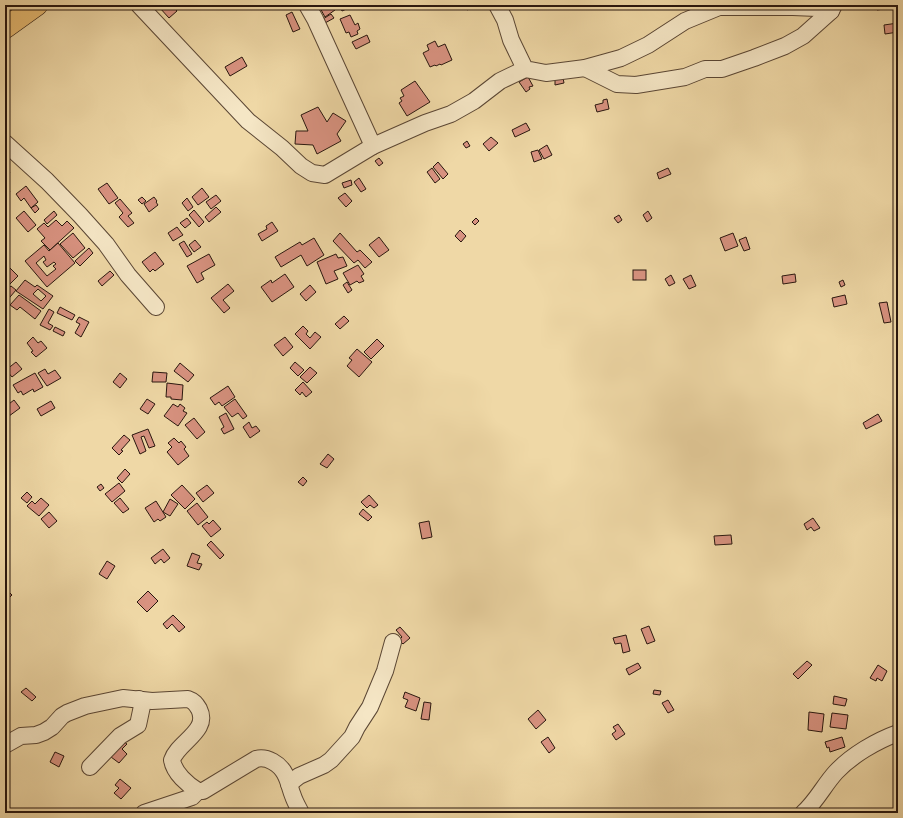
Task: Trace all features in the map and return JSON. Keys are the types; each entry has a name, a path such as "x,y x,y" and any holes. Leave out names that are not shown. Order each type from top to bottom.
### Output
{"main road":[{"path":"5,28 37,5"}],"street":[{"path":"139,5 248,121 282,148 301,166 312,173 325,175 373,146 425,123 451,114 474,100 500,81 525,70 546,73 585,68 621,58 648,45 686,21 704,12 720,8 833,8"},
{"path":"307,5 315,19 373,146"},
{"path":"497,5 505,20 510,40 525,70"},
{"path":"585,68 617,84 636,85 685,77 705,69 722,69 785,46 803,36 833,8"},
{"path":"5,143 80,215 106,244 128,275 156,307"},
{"path":"289,784 299,776 324,765 331,760 352,737 370,707 386,671 393,642"},
{"path":"5,745 21,736 36,735 44,732 52,727 62,716 85,706 123,698 152,701 188,699 192,700 196,704 202,716 196,732 176,752 172,760 175,768 187,783 198,791"},
{"path":"90,767 120,736 138,725 142,706 139,699"},
{"path":"803,813 809,808 836,772 854,757 878,742 898,733"},
{"path":"144,813 192,797 198,791 207,789 256,758 262,757 267,758 285,773 292,795 301,813"}],"building":[{"path":"162,5 167,5 170,8 173,6 177,11 169,18 159,7"},
{"path":"315,5 332,5 335,10 325,17 320,8 317,10"},
{"path":"339,5 355,5 342,11"},
{"path":"465,5 477,5 467,10"},
{"path":"876,5 898,5 898,7 877,10"},
{"path":"292,12 300,29 293,32 286,15"},
{"path":"331,14 334,18 325,23 323,19"},
{"path":"350,15 355,25 358,23 360,29 357,31 358,34 351,37 349,32 346,33 340,19"},
{"path":"898,23 898,32 885,34 884,25"},
{"path":"367,35 370,42 356,49 352,42"},
{"path":"435,41 438,47 445,44 452,60 441,65 430,67 423,53 429,50 427,45"},
{"path":"242,57 247,66 230,76 225,67"},
{"path":"528,77 533,86 529,87 530,89 526,92 519,82"},
{"path":"563,78 564,83 555,85 555,79"},
{"path":"415,81 430,102 407,116 399,103 402,101 400,98 404,96 401,90"},
{"path":"607,99 609,109 597,112 595,105 603,103 603,100"},
{"path":"318,107 327,122 333,113 346,121 337,134 341,141 317,154 313,145 295,144 296,131 308,131 301,115"},
{"path":"526,123 530,130 515,137 512,130"},
{"path":"491,137 498,143 489,151 483,144"},
{"path":"467,141 470,146 466,148 463,144"},
{"path":"547,145 552,155 544,159 539,150"},
{"path":"538,150 542,159 534,162 531,152"},
{"path":"379,158 383,163 379,166 375,161"},
{"path":"438,162 448,174 443,179 433,167"},
{"path":"432,168 440,179 435,183 427,172"},
{"path":"668,168 671,174 659,179 657,173"},
{"path":"7,169 10,173 5,177 5,171"},
{"path":"359,178 366,189 361,192 354,182"},
{"path":"351,180 352,185 344,188 342,183"},
{"path":"107,183 118,198 109,204 98,189"},
{"path":"5,185 10,192 5,196"},
{"path":"26,186 38,202 31,208 24,198 21,201 16,194"},
{"path":"202,188 209,197 198,205 192,197"},
{"path":"345,193 352,201 346,207 338,198"},
{"path":"216,195 221,201 211,209 206,202"},
{"path":"142,197 146,201 142,204 138,200"},
{"path":"154,197 158,205 149,212 144,204"},
{"path":"187,198 193,207 188,211 182,203"},
{"path":"120,199 132,213 128,216 134,223 128,227 119,217 123,213 115,203"},
{"path":"36,205 39,209 35,213 31,208"},
{"path":"216,207 221,212 209,222 205,217"},
{"path":"194,210 204,222 199,227 189,215"},
{"path":"24,211 36,225 28,232 16,218"},
{"path":"54,211 57,215 47,224 44,220"},
{"path":"648,211 652,218 647,222 643,215"},
{"path":"619,215 622,220 618,223 614,218"},
{"path":"187,218 191,223 185,228 180,223"},
{"path":"476,218 479,221 475,225 472,222"},
{"path":"56,220 62,226 67,221 74,228 50,250 41,241 45,238 37,229 44,223 48,227"},
{"path":"272,222 278,231 262,241 258,234 267,229 266,226"},
{"path":"177,227 183,235 173,241 168,233"},
{"path":"460,230 466,236 461,242 455,236"},
{"path":"73,233 85,248 73,258 60,244"},
{"path":"340,233 357,252 360,250 372,262 365,268 358,260 354,263 333,241"},
{"path":"733,233 738,246 725,251 720,238"},
{"path":"379,237 389,250 379,257 369,245"},
{"path":"746,237 750,249 744,251 739,240"},
{"path":"314,238 324,255 307,266 301,255 281,267 275,257 300,242 302,245"},
{"path":"195,240 201,247 194,252 189,245"},
{"path":"184,241 192,254 187,257 179,244"},
{"path":"58,243 75,263 47,287 25,261 44,245 49,251","holes":["44,256 46,260 43,262 47,267 54,262 56,264 53,266 56,269 47,276 36,263"]},
{"path":"89,248 93,253 80,266 75,261"},
{"path":"155,252 164,264 155,271 153,269 150,272 142,262"},
{"path":"209,254 215,265 201,273 204,279 197,283 187,266"},
{"path":"336,254 338,258 343,257 347,266 334,271 338,279 326,284 317,262"},
{"path":"358,265 364,274 361,276 364,281 359,283 357,281 350,285 343,273"},
{"path":"8,266 18,276 5,289 5,269"},
{"path":"633,270 646,270 646,280 633,280"},
{"path":"110,271 114,275 102,286 98,281"},
{"path":"285,274 294,287 272,302 261,287 271,280 272,283"},
{"path":"795,274 796,282 783,284 782,276"},
{"path":"671,275 675,283 669,286 665,279"},
{"path":"691,275 696,286 689,289 683,279"},
{"path":"25,280 35,287 37,285 53,296 43,309 16,291","holes":["38,289 46,296 41,301 33,294"]},
{"path":"843,280 845,285 841,287 839,282"},
{"path":"347,282 352,290 348,293 343,285"},
{"path":"228,284 234,291 223,300 230,308 224,313 211,298"},
{"path":"310,285 316,292 306,301 300,294"},
{"path":"11,286 16,290 5,303 5,292"},
{"path":"19,295 41,311 35,319 20,307 17,310 10,305"},
{"path":"845,295 847,304 834,307 832,298"},
{"path":"887,302 891,322 884,323 879,303"},
{"path":"60,307 75,315 72,320 57,313"},
{"path":"49,309 54,312 48,323 53,326 50,330 40,325"},
{"path":"344,316 349,321 340,329 335,324"},
{"path":"79,317 89,322 81,337 75,333 80,324 76,322"},
{"path":"303,326 308,331 306,334 310,338 315,332 321,337 310,349 295,334"},
{"path":"55,327 65,332 63,336 53,331"},
{"path":"33,337 38,343 41,341 47,348 36,357 31,352 33,351 27,343"},
{"path":"285,337 293,347 283,356 274,345"},
{"path":"377,339 384,346 371,359 364,352"},
{"path":"357,349 372,362 359,377 347,366 352,360 349,358"},
{"path":"16,362 22,369 12,377 6,370"},
{"path":"295,362 304,370 298,376 290,368"},
{"path":"180,363 194,375 188,382 174,371"},
{"path":"310,367 317,373 307,383 300,377"},
{"path":"45,369 48,374 55,370 61,378 47,386 38,373"},
{"path":"153,372 167,373 166,382 152,382"},
{"path":"35,373 43,387 34,392 33,389 23,395 21,391 18,393 13,385"},
{"path":"120,373 127,379 120,388 113,382"},
{"path":"303,382 312,392 306,397 302,392 300,395 295,390"},
{"path":"167,383 183,385 182,400 166,397"},
{"path":"228,386 235,397 222,406 219,402 215,405 210,398"},
{"path":"147,399 155,404 148,414 140,409"},
{"path":"235,399 247,416 243,419 238,413 232,417 224,407"},
{"path":"14,400 20,408 5,419 5,407"},
{"path":"51,401 55,408 41,416 37,409"},
{"path":"173,404 178,407 180,404 185,408 183,411 187,413 178,426 164,416"},
{"path":"226,413 234,429 224,434 221,429 224,427 219,417"},
{"path":"878,414 882,421 866,429 863,423"},
{"path":"194,418 205,432 197,439 185,425"},
{"path":"249,422 252,428 256,426 260,431 250,438 243,427"},
{"path":"148,429 155,446 149,448 144,436 141,437 146,451 140,454 132,435"},
{"path":"124,435 130,440 121,450 123,451 119,455 112,448"},
{"path":"174,438 179,443 181,441 186,447 184,449 189,456 178,465 167,452 172,447 168,443"},
{"path":"328,454 334,459 327,468 320,464"},
{"path":"125,469 130,474 122,483 117,478"},
{"path":"303,477 307,481 303,486 298,482"},
{"path":"119,483 125,491 112,502 105,494"},
{"path":"101,484 104,488 100,491 97,487"},
{"path":"182,485 195,499 185,509 171,495"},
{"path":"207,485 214,493 203,502 196,493"},
{"path":"27,492 32,497 27,503 21,498"},
{"path":"369,495 378,505 374,508 370,505 367,508 361,502"},
{"path":"41,498 49,505 39,516 27,506 32,501 35,504"},
{"path":"120,498 129,509 123,513 114,503"},
{"path":"170,499 178,504 170,516 163,512"},
{"path":"156,501 166,517 160,521 158,519 154,522 145,508"},
{"path":"197,503 208,517 198,525 187,511"},
{"path":"363,509 372,517 368,521 359,514"},
{"path":"49,512 57,521 49,528 41,519"},
{"path":"813,518 820,528 814,531 811,527 807,530 804,524"},
{"path":"213,520 221,529 211,537 202,526 207,522 209,524"},
{"path":"429,521 432,537 422,539 419,523"},
{"path":"731,535 732,544 715,545 714,536"},
{"path":"211,541 224,555 220,559 207,545"},
{"path":"163,549 170,558 164,563 161,559 155,564 151,558"},
{"path":"192,553 200,556 197,563 202,564 199,570 187,566"},
{"path":"107,561 115,566 107,579 99,574"},
{"path":"5,588 12,595 5,602"},
{"path":"148,591 158,601 147,612 137,602"},
{"path":"173,615 185,627 179,632 172,624 167,629 163,624"},
{"path":"649,626 655,641 647,644 641,629"},
{"path":"400,627 410,638 403,644 399,640 402,637 396,630"},
{"path":"626,635 630,651 623,653 621,643 615,644 613,638"},
{"path":"807,661 812,665 798,679 793,674"},
{"path":"638,663 641,668 629,675 626,669"},
{"path":"878,665 887,671 882,681 877,678 876,681 870,678"},
{"path":"26,688 36,697 32,701 21,692"},
{"path":"654,690 661,691 660,695 653,694"},
{"path":"405,692 420,698 416,711 405,707 408,700 403,698"},
{"path":"834,696 847,699 845,706 833,704"},
{"path":"668,700 674,710 668,713 662,703"},
{"path":"424,702 431,703 429,720 421,719"},
{"path":"538,710 546,720 536,729 528,719"},
{"path":"809,712 824,714 822,732 808,730"},
{"path":"832,713 848,715 846,729 830,727"},
{"path":"618,724 625,734 616,740 612,734 616,731 613,727"},
{"path":"548,737 555,748 549,753 541,742"},
{"path":"842,737 845,747 830,752 829,747 827,748 825,742"},
{"path":"120,739 127,744 122,749 127,754 119,763 107,754"},
{"path":"55,752 64,756 59,767 50,762"},
{"path":"120,779 131,788 121,799 114,793 119,788 115,785"}]}
